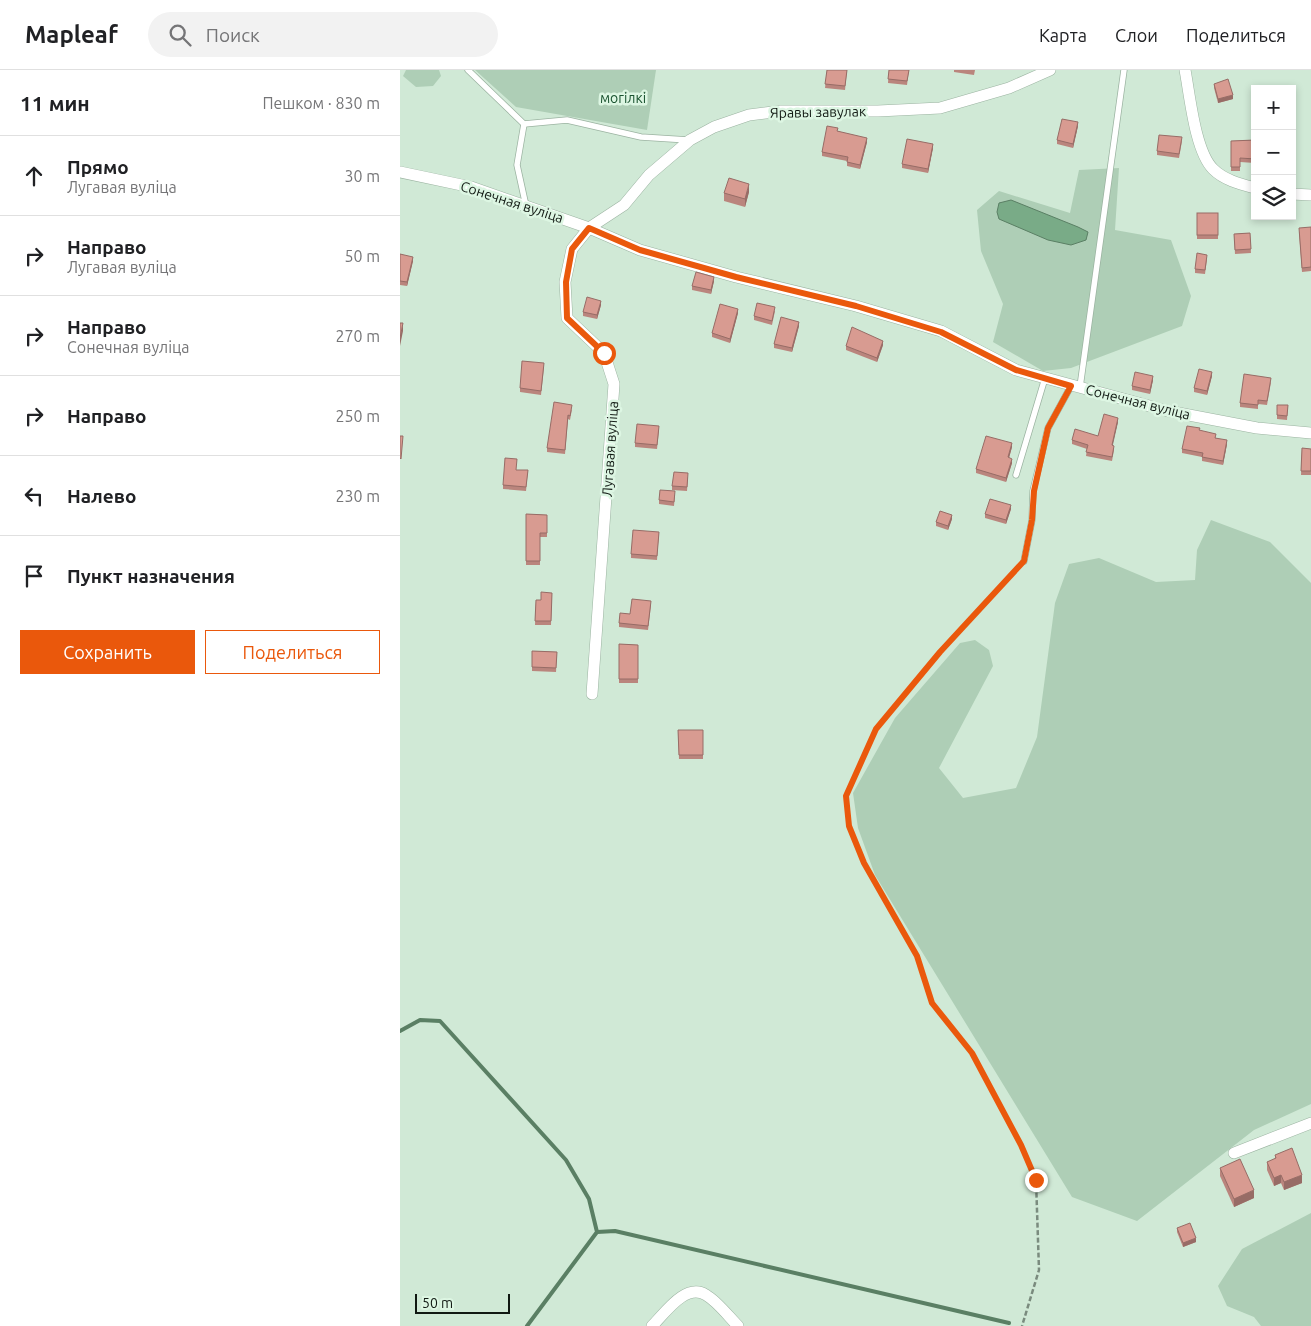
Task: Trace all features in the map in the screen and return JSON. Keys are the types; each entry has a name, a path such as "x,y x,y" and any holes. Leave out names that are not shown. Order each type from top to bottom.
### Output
{"street":[{"name":"Яравы завулак","path":"589,228 624,205 649,175 690,140 714,127 749,115 781,111 940,108 1009,88 1050,70"},
{"path":"1185,70 1199,143 1205,158 1214,170 1234,183 1251,187"},
{"name":"Сонечная вуліца","path":"400,172 471,187 589,228 640,250 736,277 856,306 941,332 1016,370 1168,410 1258,428 1311,434"},
{"path":"1296,194 1311,195"},
{"name":"Лугавая вуліца","path":"589,228 572,249 566,282 567,318 604,353 614,384 592,694"},
{"path":"1234,1153 1311,1123"},
{"path":"652,1326 679,1298 692,1292 706,1294 738,1326"}],"lane":[{"path":"468,70 524,124 567,120 641,137 690,140"},
{"path":"1024,561 1032,520 1034,491 1048,428 1076,387 1124,70"},
{"path":"524,124 517,165 526,206"},
{"path":"1016,475 1045,378"}],"path":[{"path":"1022,1326 1039,1270 1036,1180 1021,1145 972,1053 932,1003 917,956 864,863 849,826 846,796 876,729 940,652 1024,561"}],"green space":[{"path":"406,70 439,70 441,76 433,86 416,87 403,76"},
{"name":"могілкі","path":"475,70 656,70 647,130 516,107"},
{"path":"1119,168 1115,230 1171,240 1191,296 1182,326 1071,368 1043,371 993,342 1003,304 981,251 977,210 999,191 1070,213 1079,170"},
{"path":"1211,520 1270,542 1311,583 1311,1104 1254,1130 1137,1221 1072,1197 875,875 858,828 853,793 895,718 960,643 975,640 989,650 993,666 939,768 963,798 1016,788 1037,737 1055,603 1069,564 1099,558 1156,582 1195,580 1197,550"},
{"path":"1311,1213 1311,1326 1261,1326 1254,1317 1227,1306 1218,1286 1242,1249"}],"shaded area":[{"path":"1011,200 1088,232 1086,240 1071,245 1048,240 999,219 997,212 999,203"}],"building":[{"path":"827,70 847,70 845,86 825,84"},
{"path":"889,70 909,70 907,81 888,79"},
{"path":"1228,79 1233,95 1218,99 1214,84"},
{"path":"1062,119 1078,122 1073,144 1057,140"},
{"path":"827,126 838,128 837,131 867,138 860,165 847,162 848,157 822,152"},
{"path":"1159,135 1182,137 1179,154 1157,151"},
{"path":"907,139 933,144 928,169 902,164"},
{"path":"1251,140 1251,159 1240,158 1240,167 1231,167 1231,141"},
{"path":"729,178 749,184 745,199 724,193"},
{"path":"1197,213 1218,213 1218,235 1197,235"},
{"path":"1311,227 1311,267 1302,268 1299,228"},
{"path":"1250,233 1251,249 1235,250 1234,234"},
{"path":"1197,253 1207,255 1205,270 1195,269"},
{"path":"400,254 413,257 407,282 400,281"},
{"path":"696,272 714,277 711,290 692,286"},
{"path":"587,297 601,301 597,315 583,312"},
{"path":"757,303 775,307 772,321 754,316"},
{"path":"720,304 738,309 730,339 712,333"},
{"path":"781,317 799,322 792,348 774,344"},
{"path":"400,323 403,323 400,338"},
{"path":"852,327 883,341 877,358 846,346"},
{"path":"522,361 544,363 541,391 520,388"},
{"path":"1199,369 1212,372 1207,391 1194,388"},
{"path":"1135,372 1153,376 1150,390 1132,386"},
{"path":"1244,374 1271,378 1267,401 1258,400 1258,405 1240,403"},
{"path":"554,402 572,405 570,416 568,415 565,450 547,448"},
{"path":"1277,405 1288,405 1287,416 1277,415"},
{"path":"1104,414 1118,418 1112,445 1114,446 1112,457 1086,452 1088,445 1072,440 1075,429 1098,436"},
{"path":"637,424 659,426 657,445 635,443"},
{"path":"1187,426 1200,428 1199,430 1216,434 1215,438 1227,440 1223,461 1202,457 1203,453 1182,449"},
{"path":"400,436 403,436 401,459 400,458"},
{"path":"986,436 1012,443 1008,457 1012,459 1006,478 976,469"},
{"path":"1302,448 1311,449 1311,471 1301,471"},
{"path":"505,458 517,459 516,470 528,470 526,487 503,485"},
{"path":"674,472 688,473 687,487 672,486"},
{"path":"660,490 675,491 674,502 659,500"},
{"path":"990,499 1011,505 1006,520 985,514"},
{"path":"940,511 952,515 948,526 936,522"},
{"path":"526,514 547,515 547,533 540,533 540,561 526,561"},
{"path":"633,530 659,532 657,556 631,554"},
{"path":"541,592 552,593 551,621 535,621 536,600 541,600"},
{"path":"632,599 651,601 648,626 619,623 620,613 630,614"},
{"path":"619,644 638,645 638,679 619,679"},
{"path":"532,651 557,652 556,668 532,667"},
{"path":"678,730 703,730 703,755 679,755"},
{"path":"1292,1148 1302,1175 1284,1182 1281,1175 1274,1178 1267,1162 1276,1158 1275,1155"},
{"path":"1240,1159 1254,1190 1234,1199 1220,1168"},
{"path":"1190,1223 1196,1238 1183,1243 1177,1228"}],"waterway":[{"path":"400,1031 420,1020 440,1021 566,1160 589,1199 597,1232 527,1326"},
{"path":"597,1232 615,1231 1009,1323"}],"route":[{"path":"604,353 567,318 566,282 572,249 589,228 640,250 736,277 856,306 941,332 1016,370 1071,386 1048,428 1034,491 1032,520 1024,561 940,652 876,729 846,796 849,826 864,863 917,956 932,1003 972,1053 1021,1145 1036,1180"}]}
